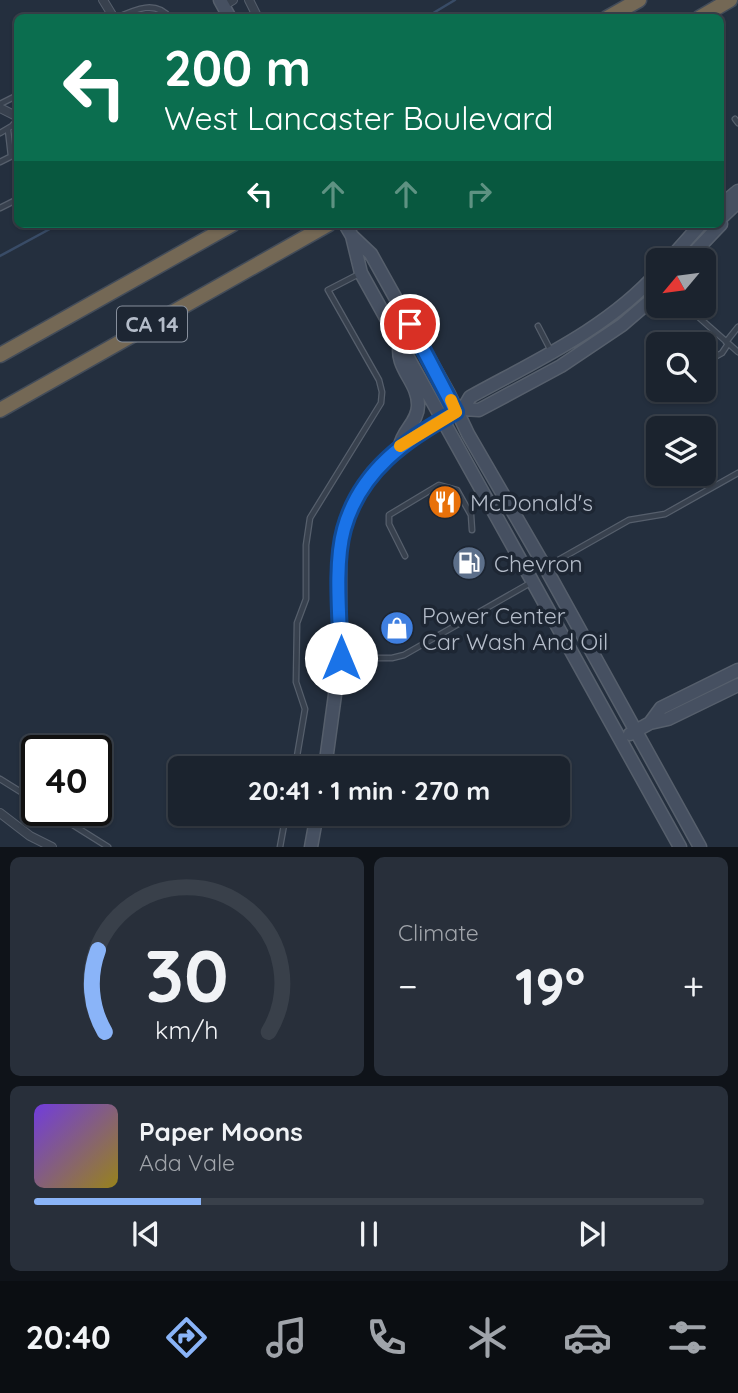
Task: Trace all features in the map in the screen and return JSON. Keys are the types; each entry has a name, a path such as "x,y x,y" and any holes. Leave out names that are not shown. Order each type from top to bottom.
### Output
{"highway":[{"path":"614,14 639,0"},
{"path":"706,14 730,0"},
{"name":"CA 14","path":"0,355 226,228"},
{"name":"CA 14","path":"0,410 322,228"}],"street":[{"path":"724,203 738,191"},
{"path":"724,217 738,202"},
{"path":"724,219 738,208"},
{"path":"347,228 371,254 460,411 513,516 545,567 699,847"},
{"path":"680,248 697,228"},
{"path":"697,248 715,228"},
{"path":"352,236 361,273 680,847"},
{"path":"460,411 470,397 608,318 646,285"},
{"path":"327,756 341,658 340,555 344,530 354,502 372,473 400,446 443,419 460,411 480,410 561,366 622,325 646,304"},
{"path":"400,342 397,354 418,405 416,417 404,433 400,446"},
{"path":"650,723 661,709 738,670"},
{"path":"621,740 650,723 668,719 738,685"},
{"path":"0,813 52,847"},
{"path":"311,847 315,826"}],"lane":[{"path":"123,14 138,7 155,4 163,7 167,14"},
{"path":"0,133 8,130 14,123"},
{"path":"8,130 11,156"},
{"path":"0,162 14,155"},
{"path":"297,756 305,709 296,682 297,622 306,598 306,545 310,518 381,403 379,380 328,290 361,273"},
{"path":"699,318 738,352"},
{"path":"538,326 552,352"},
{"path":"716,356 722,353 738,327"},
{"path":"545,567 629,520 665,514 738,473"},
{"path":"405,556 389,524 389,515 439,485 457,489 471,515 472,530"},
{"path":"341,658 392,658 404,655 533,581"},
{"path":"0,779 21,792"},
{"path":"75,826 108,847"},
{"path":"280,847 284,826"}],"waterway":[{"path":"432,14 455,0"},
{"path":"0,256 52,228"}],"slow traffic":[{"path":"400,446 456,412 451,400"}],"place":[{"name":"McDonald's","path":"445,502"},
{"name":"Chevron","path":"469,563"},
{"name":"Power Center Car Wash And Oil","path":"397,628"}],"route":[{"path":"341,658 340,555 344,530 354,502 372,473 394,452 414,436 456,412 449,394 410,324"}]}
